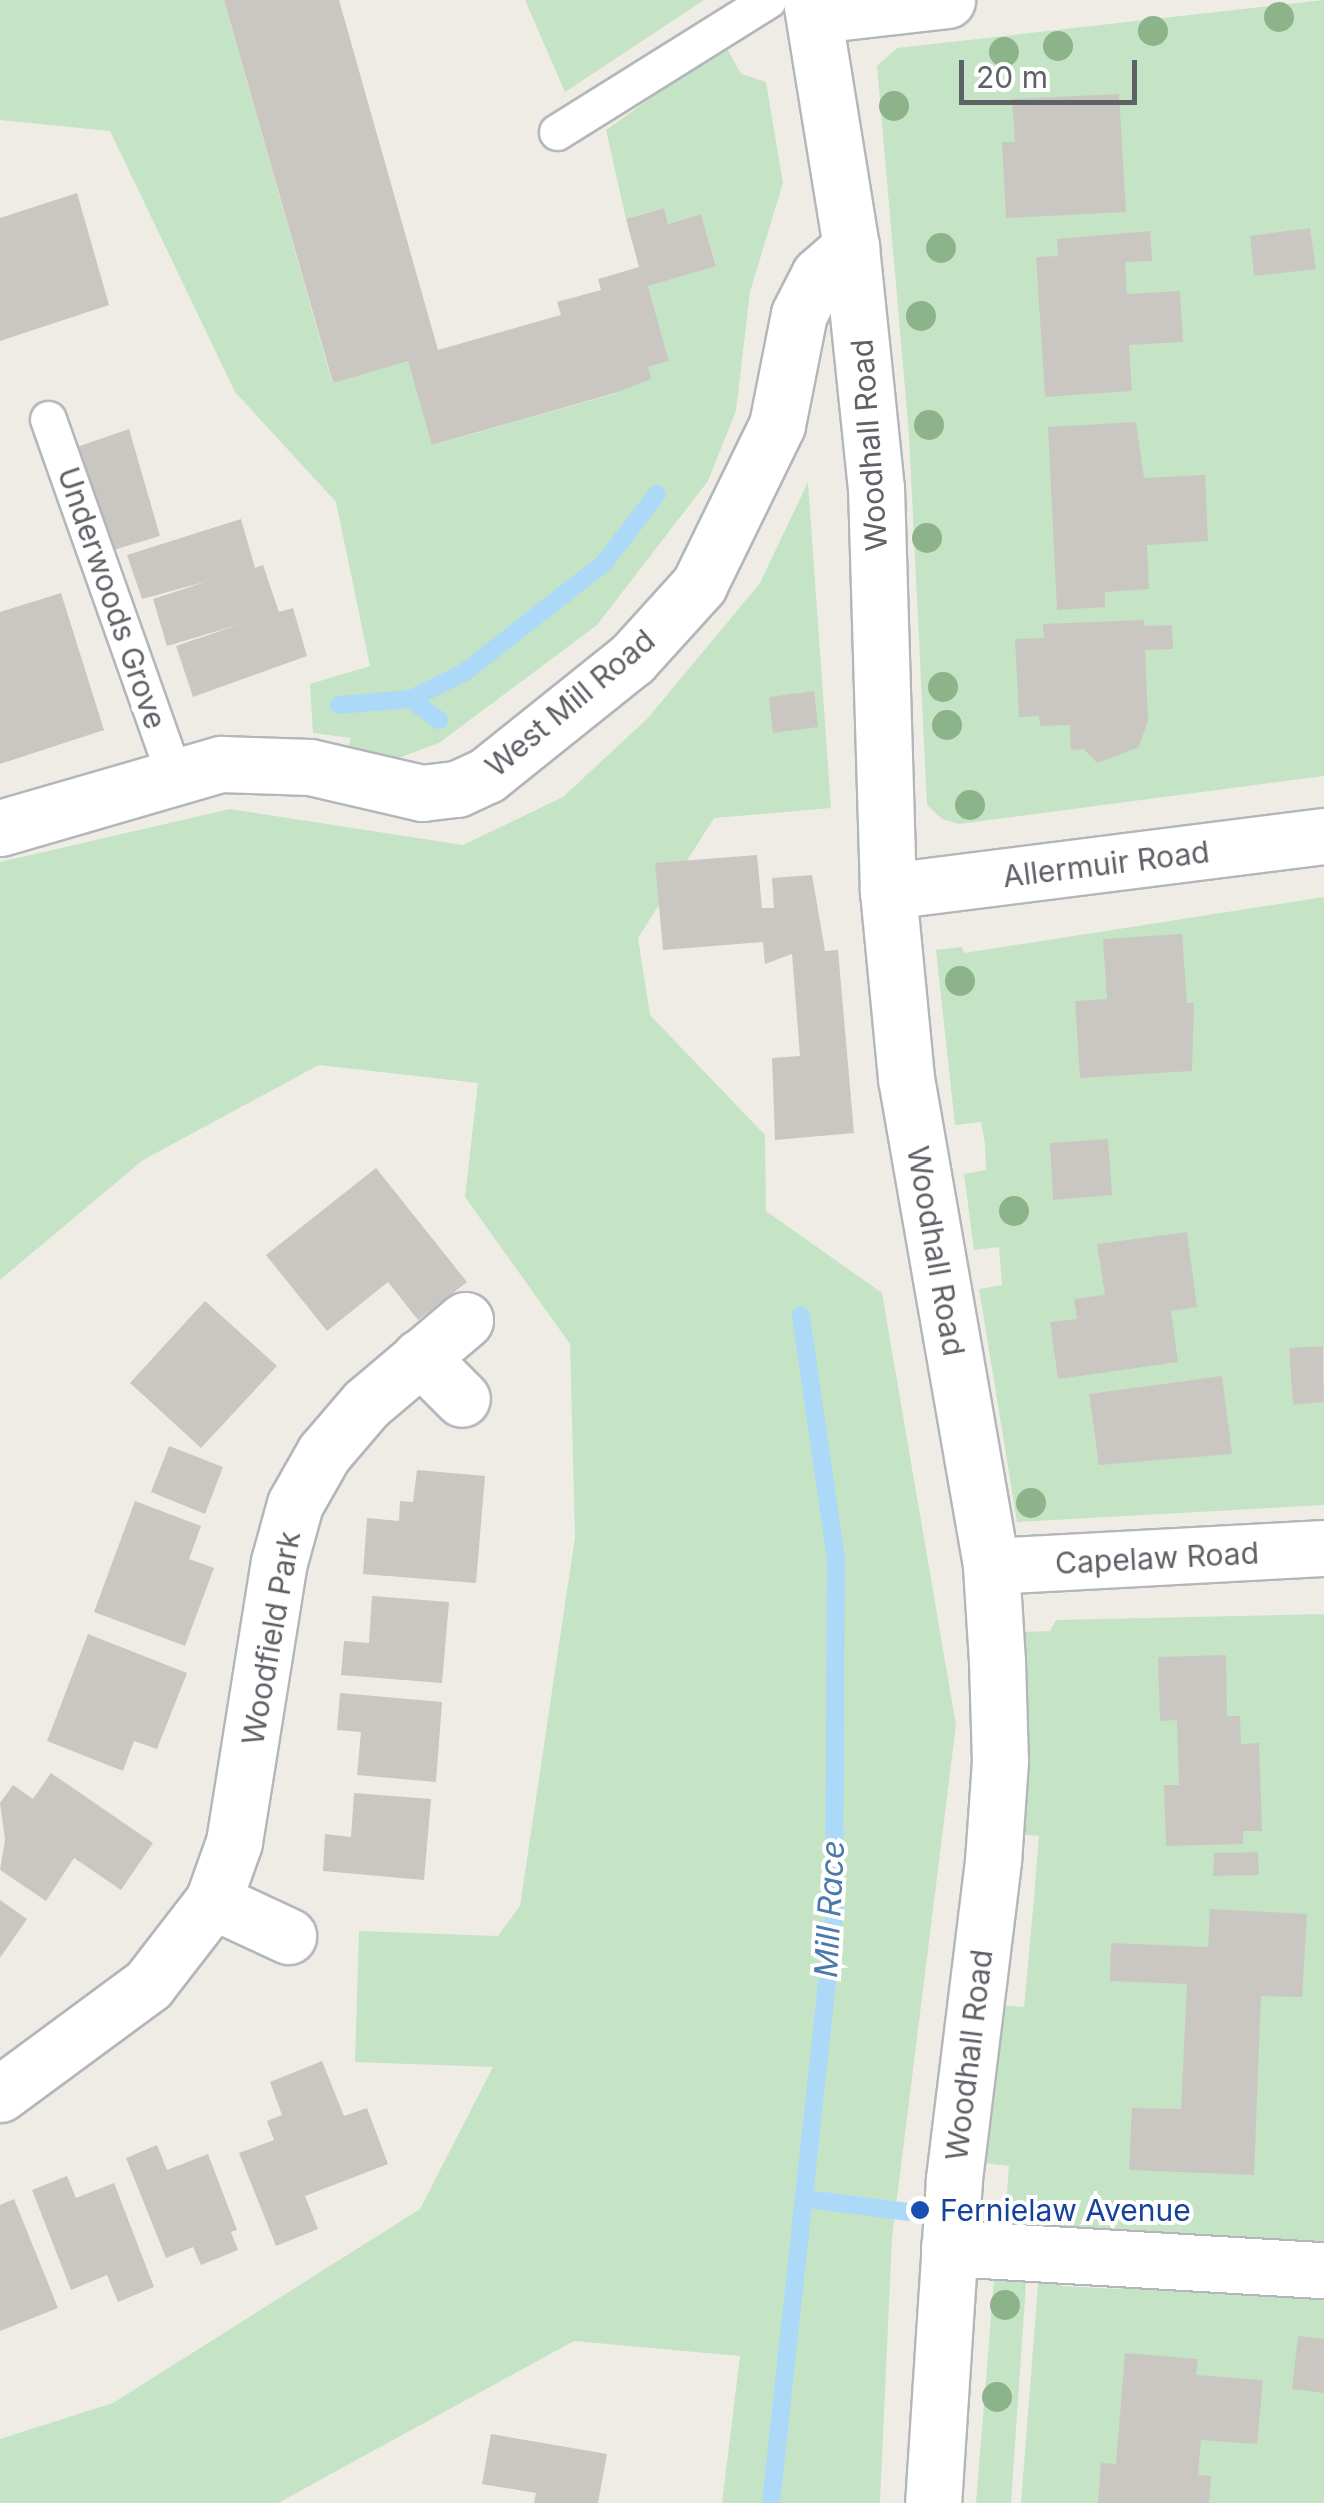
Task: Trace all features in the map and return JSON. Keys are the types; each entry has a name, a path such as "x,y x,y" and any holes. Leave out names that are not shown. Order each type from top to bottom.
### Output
{"street":[{"path":"798,5 948,0"},
{"name":"Woodhall Road","path":"798,5 852,247 876,487 888,892 906,1078 990,1566 1000,1762 948,2248 933,2503"},
{"name":"West Mill Road","path":"0,828 175,777 267,762 422,794 457,789 487,775 632,659 699,585 741,510 777,426 799,314 820,274 852,247"},
{"name":"Allermuir Road","path":"888,892 1324,836"},
{"name":"Woodfield Park","path":"0,2094 148,1985 213,1902 234,1842 279,1562 295,1504 334,1441 420,1357 465,1320"},
{"path":"420,1357 462,1399"},
{"name":"Capelaw Road","path":"990,1566 1324,1548"},
{"path":"213,1902 288,1936"},
{"path":"948,2248 1324,2270"}],"lane":[{"path":"557,132 798,5"},
{"name":"Underwoods Grove","path":"48,418 175,777"}],"green space":[{"path":"0,0 224,0 332,382 408,361 433,445 614,394 648,367 669,361 648,286 716,265 701,214 668,224 663,208 626,219 606,130 725,45 741,74 766,82 783,183 750,292 736,411 708,481 597,625 439,743 385,763 346,753 351,738 313,733 310,684 370,666 336,502 235,392 110,131 0,120"},
{"path":"525,0 704,0 565,92"},
{"path":"1324,0 1324,776 959,824 942,819 927,805 909,435 877,66 897,48"},
{"path":"808,482 831,808 714,818 638,938 650,1015 765,1135 766,1211 882,1293 956,1725 892,2238 880,2503 722,2503 740,2356 574,2341 278,2503 0,2503 0,2439 113,2403 420,2209 493,2067 355,2062 359,1931 498,1936 520,1906 575,1537 570,1344 465,1197 478,1083 319,1065 143,1160 0,1280 0,862 230,809 463,845 563,797 648,718 760,583"},
{"path":"1324,897 1324,1369 1323,1346 1289,1349 1294,1404 1324,1402 1324,1505 1017,1522 979,1289 1002,1285 999,1247 974,1250 964,1174 986,1170 985,1144 981,1122 955,1125 936,950 962,947 964,953"},
{"path":"1324,1614 1324,2248 1004,2227 1009,2166 983,2163 998,2005 1024,2007 1039,1836 1014,1834 1023,1632 1050,1631 1056,1620"},
{"path":"995,2267 1027,2269 1011,2503 976,2503"},
{"path":"1039,2272 1061,2273 1061,2286 1119,2289 1121,2277 1324,2290 1324,2503 1021,2503"}],"building":[{"path":"224,0 339,0 438,350 561,315 557,302 601,290 598,279 639,267 626,219 664,208 668,224 701,214 716,266 648,286 669,361 648,367 651,379 615,393 432,445 408,361 333,383"},
{"path":"1119,94 1126,212 1006,218 1002,142 1015,142 1012,99"},
{"path":"77,193 109,305 0,341 0,218"},
{"path":"1310,228 1316,269 1254,276 1250,236"},
{"path":"1150,231 1152,261 1125,262 1127,294 1180,291 1183,342 1129,345 1132,391 1045,397 1036,257 1058,256 1057,239"},
{"path":"1136,422 1144,478 1205,475 1208,541 1147,545 1149,589 1105,592 1105,607 1057,610 1048,427"},
{"path":"129,429 160,536 110,551 77,447"},
{"path":"241,519 255,568 263,565 279,612 293,608 307,656 193,697 176,646 241,624 167,646 153,599 208,581 142,599 127,555"},
{"path":"61,593 104,730 0,764 0,612"},
{"path":"1144,620 1144,626 1172,625 1173,649 1145,650 1148,720 1139,747 1097,763 1084,749 1071,750 1070,725 1040,726 1039,716 1019,717 1015,639 1044,638 1043,624"},
{"path":"814,691 818,727 773,733 769,697"},
{"path":"757,855 762,908 774,908 772,878 812,875 825,951 838,950 854,1133 775,1140 772,1058 800,1056 792,954 765,964 763,942 663,950 655,863"},
{"path":"1182,934 1187,1003 1194,1003 1192,1071 1080,1078 1075,1001 1107,999 1103,939"},
{"path":"1108,1139 1112,1195 1053,1200 1050,1143"},
{"path":"376,1168 467,1282 418,1320 388,1282 327,1331 266,1255"},
{"path":"1187,1232 1197,1307 1171,1311 1178,1362 1058,1379 1050,1322 1077,1319 1074,1299 1105,1295 1097,1244"},
{"path":"205,1301 277,1366 201,1448 130,1383"},
{"path":"1323,1346 1324,1402 1293,1405 1289,1348"},
{"path":"1222,1376 1232,1454 1099,1465 1089,1394"},
{"path":"169,1446 223,1467 205,1514 151,1492"},
{"path":"417,1470 485,1476 476,1583 363,1574 367,1518 399,1521 400,1501 413,1502"},
{"path":"135,1501 201,1526 189,1559 214,1568 185,1646 94,1612"},
{"path":"372,1596 449,1602 442,1683 341,1675 344,1641 369,1643"},
{"path":"88,1634 187,1673 157,1749 134,1741 123,1771 47,1741"},
{"path":"1226,1655 1227,1716 1240,1716 1241,1744 1259,1743 1262,1831 1243,1831 1243,1844 1166,1846 1164,1785 1179,1785 1177,1720 1160,1721 1158,1657"},
{"path":"340,1693 442,1702 436,1782 357,1775 361,1732 337,1730"},
{"path":"51,1773 153,1843 121,1890 74,1858 46,1901 0,1870 5,1840 0,1803 13,1785 33,1799"},
{"path":"354,1793 431,1799 424,1880 323,1871 325,1834 351,1837"},
{"path":"1258,1852 1259,1875 1213,1876 1214,1853"},
{"path":"0,1900 27,1919 0,1958"},
{"path":"1210,1909 1307,1914 1302,1997 1261,1996 1254,2175 1129,2170 1132,2108 1181,2109 1187,1984 1110,1981 1111,1943 1208,1947"},
{"path":"322,2061 344,2116 367,2108 388,2164 305,2196 318,2229 276,2246 239,2153 274,2140 267,2121 282,2115 270,2082"},
{"path":"157,2145 167,2170 208,2154 237,2230 231,2232 238,2250 201,2265 193,2247 166,2258 126,2158"},
{"path":"67,2176 76,2198 114,2183 154,2287 118,2302 107,2275 71,2290 32,2190"},
{"path":"14,2199 58,2308 0,2331 0,2205"},
{"path":"1298,2336 1324,2339 1324,2393 1292,2389"},
{"path":"1125,2353 1198,2359 1196,2375 1263,2380 1257,2444 1201,2440 1198,2475 1211,2476 1209,2503 1098,2503 1101,2463 1116,2464"},
{"path":"491,2434 607,2454 598,2503 534,2503 536,2493 482,2484"}],"waterway":[{"path":"339,705 410,699 465,672 604,563 657,494"},
{"path":"410,699 439,720"},
{"name":"Mill Race","path":"771,2503 834,1917 836,1559 801,1316"},
{"path":"807,2199 909,2212"}],"place":[{"name":"Fernielaw Avenue","path":"920,2210"}]}
